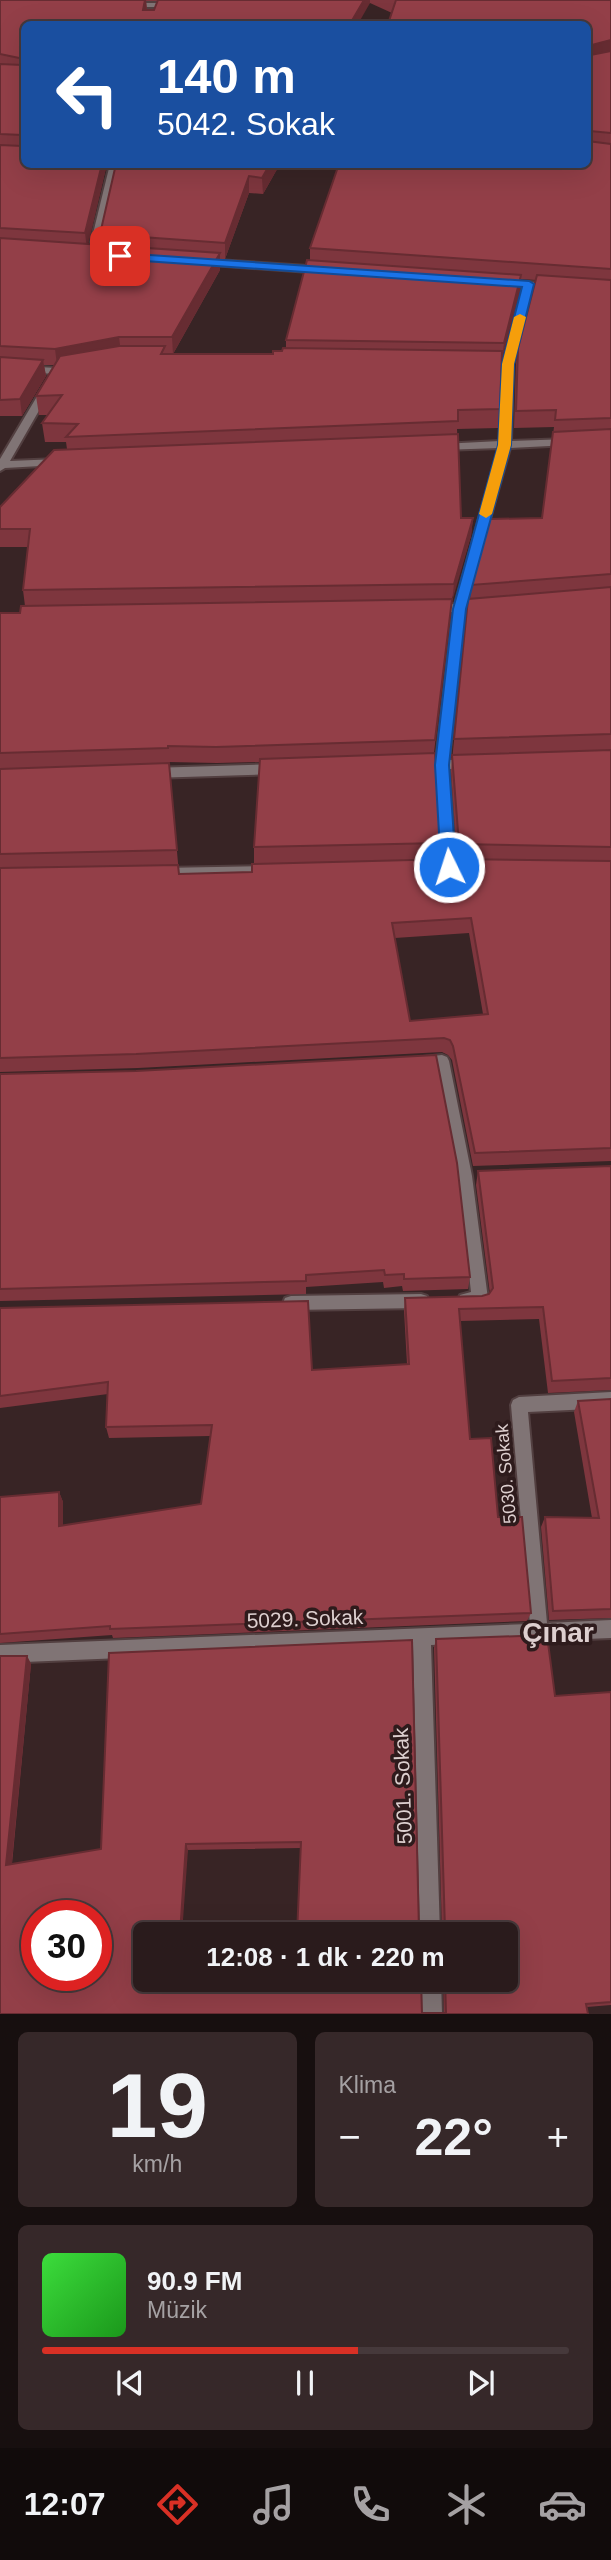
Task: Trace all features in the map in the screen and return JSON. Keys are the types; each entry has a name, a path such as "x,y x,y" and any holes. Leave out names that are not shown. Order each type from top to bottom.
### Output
{"street":[{"path":"122,2 154,11 182,4"},
{"path":"93,254 114,168"},
{"path":"80,254 107,255"},
{"path":"188,261 338,271"},
{"path":"488,282 570,288"},
{"path":"449,867 442,765 460,609 505,445 508,364 529,284"},
{"path":"494,364 508,364"},
{"path":"0,368 57,372 82,367"},
{"path":"1,466 57,372"},
{"path":"436,447 584,441"},
{"path":"1,466 70,462"},
{"path":"421,609 501,606"},
{"path":"401,766 481,763"},
{"path":"138,773 290,769"},
{"path":"150,874 285,871"},
{"path":"279,1303 480,1300 472,1175 442,1061 401,1063"},
{"name":"5030. Sokak","path":"538,1631 519,1405 611,1400"},
{"name":"5029. Sokak","path":"0,1654 611,1629"},
{"name":"5001. Sokak","path":"422,1638 430,1922"},
{"path":"431,1992 432,2014"}],"building":[{"path":"0,0 145,0 143,10 154,10 158,0 364,0 352,21 21,21 21,58 0,54"},
{"path":"396,0 611,0 611,40 591,45 591,21 389,21"},
{"path":"611,51 611,133 591,131 591,55"},
{"path":"0,64 21,65 21,135 0,134"},
{"path":"591,141 611,144 611,269 310,248 338,168 591,168"},
{"path":"0,145 21,146 21,168 101,168 85,233 0,228"},
{"path":"115,168 268,168 262,178 249,176 225,243 100,234"},
{"path":"0,238 220,253 172,337 119,337 55,349 0,346"},
{"path":"307,260 521,275 504,343 286,340"},
{"path":"537,275 611,280 611,418 555,420 556,410 516,411 518,348"},
{"path":"119,346 165,346 161,354 273,354 273,351 282,351 283,348 502,351 500,409 458,410 458,421 66,437 78,424 42,423 62,395 36,396 60,356"},
{"path":"0,357 43,360 20,399 0,400"},
{"path":"611,429 611,574 471,585 490,519 542,518 553,432"},
{"path":"458,434 461,518 473,518 454,584 23,590 30,529 0,529 0,507 54,450"},
{"path":"611,587 611,734 454,739 468,599"},
{"path":"452,599 435,740 0,753 0,613 20,613 21,606"},
{"path":"611,750 611,847 459,844 452,755"},
{"path":"435,753 441,843 254,847 260,759"},
{"path":"169,763 177,850 0,854 0,769"},
{"path":"451,859 611,861 611,1148 475,1153 453,1046 450,1040 444,1038 136,1054 0,1058 0,868 178,865 179,874 252,872 252,864","holes":["471,918 488,1014 410,1021 392,923"]},
{"path":"436,1055 457,1163 470,1277 404,1279 404,1274 385,1275 384,1270 306,1275 306,1281 0,1289 0,1074 136,1071"},
{"path":"611,1166 611,1378 552,1381 543,1307 459,1309 470,1439 491,1438 498,1517 522,1517 531,1613 110,1629 110,1626 0,1634 0,1497 59,1492 59,1526 201,1504 212,1425 106,1427 108,1382 0,1396 0,1308 308,1301 312,1370 409,1364 405,1298 482,1296 489,1294 493,1288 478,1171"},
{"path":"611,1399 611,1609 553,1611 545,1517 599,1518 578,1401"},
{"path":"547,1635 555,1696 611,1692 611,2002 586,2004 588,2014 0,2014 0,1656 27,1656 6,1865 101,1849 109,1653 412,1640 419,1922 298,1922 301,1842 186,1844 181,1922 133,1922 133,1992 421,1992 422,2013 446,2013 445,1992 518,1992 518,1922 445,1922 436,1639"}],"slow traffic":[{"path":"486,514 505,445 508,364 520,317"}],"district":[{"name":"Çınar","path":"558,1632"}],"route":[{"path":"120,256 529,284 508,364 505,445 460,609 442,765 449,867"}]}
